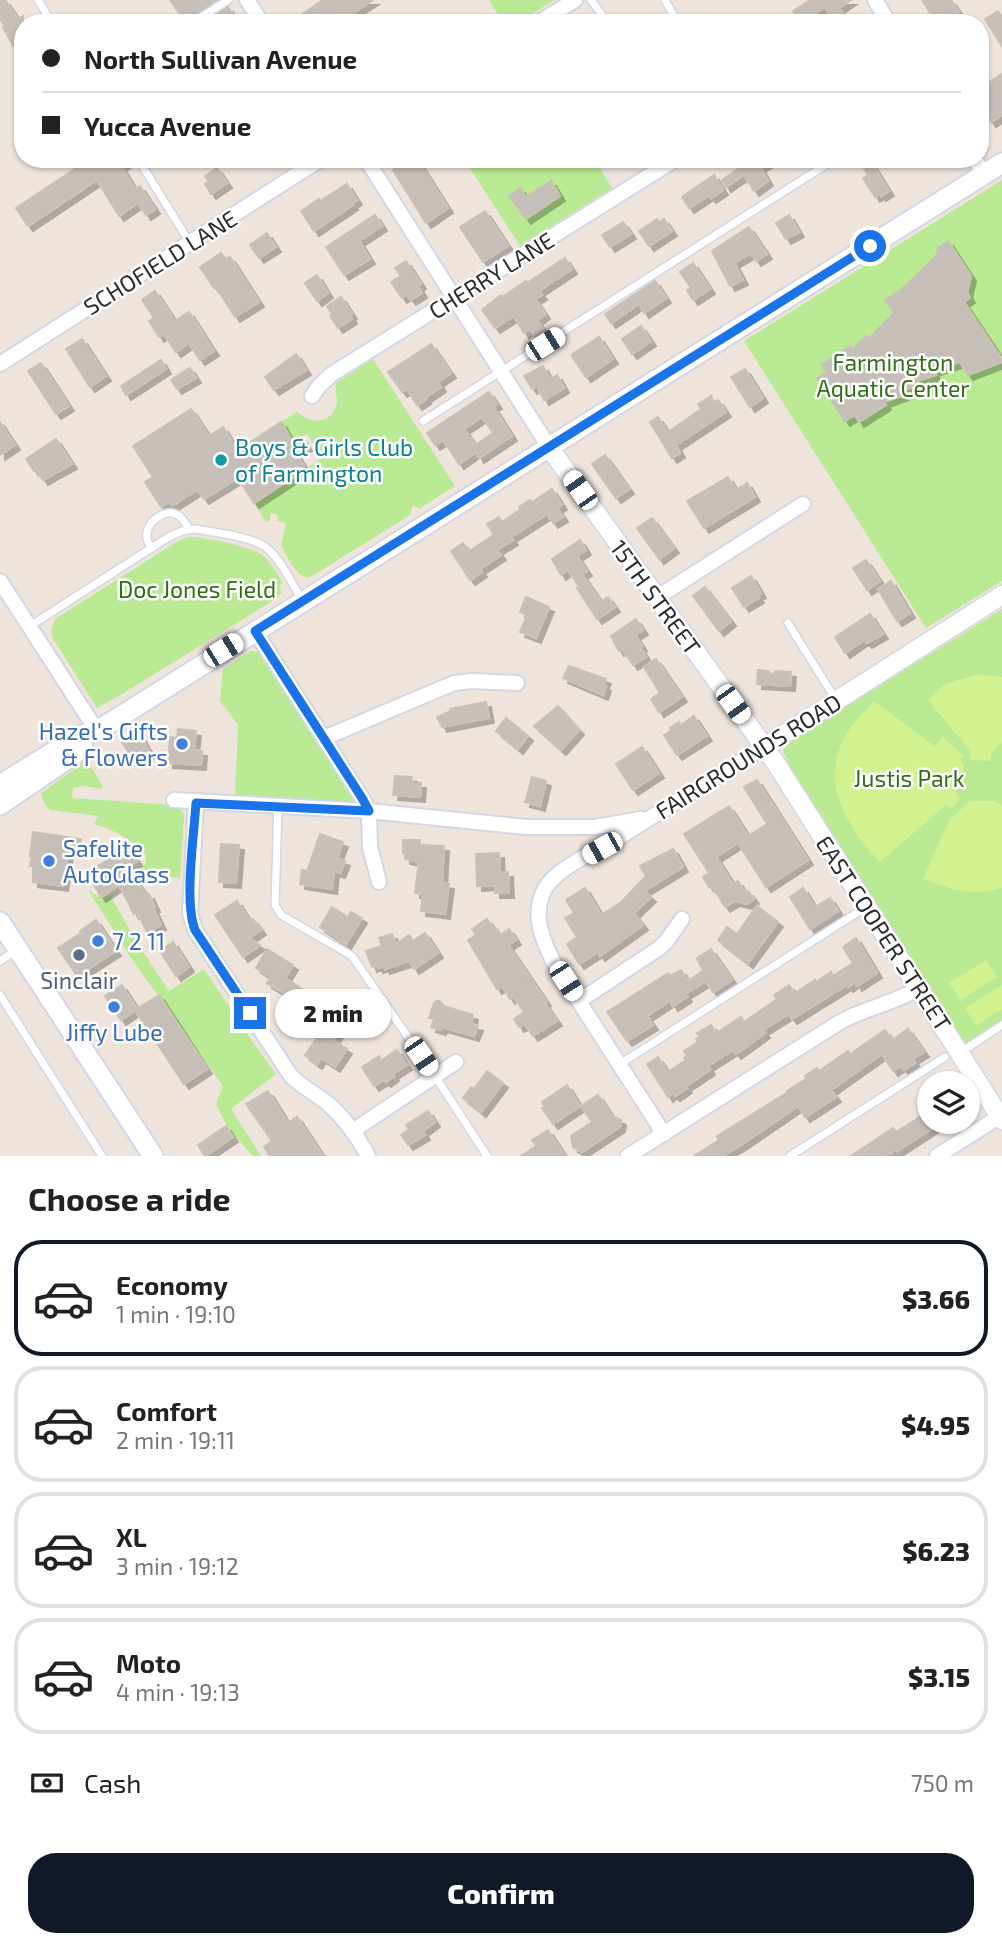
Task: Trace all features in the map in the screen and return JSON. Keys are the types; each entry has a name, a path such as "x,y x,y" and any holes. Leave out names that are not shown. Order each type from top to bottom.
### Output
{"main road":[{"path":"0,785 79,736 97,731 549,447 977,168"},
{"path":"0,805 86,746 97,731"},
{"path":"0,922 153,1156"}],"street":[{"path":"552,14 575,0"},
{"name":"SCHOFIELD LANE","path":"0,363 307,168"},
{"path":"372,168 549,447"},
{"name":"CHERRY LANE","path":"312,396 332,374 662,168"},
{"name":"15TH STREET","path":"549,447 764,747"},
{"path":"656,598 803,504"},
{"path":"0,581 97,731"},
{"name":"FAIRGROUNDS ROAD","path":"174,800 369,811 526,827 595,827 650,818 1002,595"},
{"path":"255,631 369,811 370,847 379,882"},
{"path":"324,738 454,683 517,683"},
{"name":"EAST COOPER STREET","path":"764,747 919,988 953,1055 1001,1117"},
{"path":"196,803 190,913 195,930 291,1076 299,1085 325,1101 354,1130 368,1156"},
{"path":"650,818 549,882 542,893 538,920 546,947 664,1134"},
{"path":"579,1001 658,949 682,919"},
{"path":"628,1156 840,1022 919,988"},
{"path":"354,1130 456,1062"},
{"path":"937,1156 1001,1117"}],"lane":[{"path":"206,14 228,0"},
{"path":"144,168 190,243"},
{"path":"423,421 821,168"},
{"path":"152,548 146,534 152,521 159,516 176,514 189,529"},
{"path":"29,626 175,533 189,529 251,540 266,547 277,559 303,602"},
{"path":"788,623 836,701"},
{"path":"278,807 275,905 281,915 352,956 487,1156"},
{"path":"619,1064 867,906"},
{"path":"0,961 18,950"},
{"path":"0,995 102,1156"},
{"path":"790,1156 1002,1025"}],"green space":[{"path":"489,0 554,0 532,14 498,14"},
{"path":"470,168 600,168 612,188 520,246"},
{"name":"Farmington Aquatic Center","path":"1002,180 1002,581 926,628 744,341"},
{"path":"373,359 455,486 420,508 412,506 410,515 309,578 304,577 293,566 281,546 286,523 277,521 278,515 271,513 269,521 266,522 254,503 322,458 307,434 293,442 281,422 297,412 308,419 319,421 329,417 337,403 336,383"},
{"name":"Doc Jones Field","path":"188,537 228,543 264,556 283,583 280,585 281,593 277,598 97,708 53,639 51,630 55,619"},
{"name":"Justis Park","path":"1002,609 1002,1021 966,1045 783,751 787,744"},
{"path":"251,651 261,655 352,798 352,803 235,799 238,725 220,701 223,669"},
{"path":"978,674 1002,677 1002,743 992,752 990,761 970,760 971,752 928,700 945,684"},
{"path":"874,701 934,746 943,737 964,756 960,759 964,767 964,788 958,788 955,792 961,798 952,808 946,805 880,862 846,817 839,800 835,766 840,748 852,726"},
{"path":"87,760 103,787 73,788 72,798 174,805 183,812 180,878 143,876 125,887 146,863 146,855 141,849 109,829 94,824 98,816 50,810 44,803 41,793"},
{"path":"970,801 995,801 1002,806 1002,888 981,892 962,891 923,879 949,820"},
{"path":"88,890 101,898 117,893 111,897 169,991 204,969 276,1074 231,1109 261,1156 253,1156 228,1128 216,1104 223,1086 133,961"},
{"path":"986,960 997,977 960,1000 949,983"},
{"path":"1002,985 1002,1009 976,1026 965,1008"}],"building":[{"path":"0,0 5,0 15,14 14,46 3,27 5,26 0,19"},
{"path":"170,0 217,0 195,14 180,14"},
{"path":"323,0 373,0 352,14 302,14"},
{"path":"810,0 851,0 839,8 843,14 830,14 825,7 814,14 795,14 793,11"},
{"path":"922,0 951,0 959,12 956,14 931,14"},
{"path":"228,7 232,14 218,14"},
{"path":"998,11 1002,16 1002,46 989,25 989,17"},
{"path":"1002,74 1002,115 991,122 989,119 989,82"},
{"path":"76,168 122,168 135,189 140,186 155,209 146,215 138,203 119,216 97,180 28,226 16,208"},
{"path":"217,168 227,183 211,194 205,184 209,182 205,176"},
{"path":"423,168 448,208 426,223 393,170"},
{"path":"739,168 761,168 768,181 754,191 744,175 726,187 722,180"},
{"path":"864,168 875,168 889,191 875,197 863,178 868,175"},
{"path":"714,175 723,190 711,198 709,195 689,208 682,197"},
{"path":"551,181 560,196 526,219 509,196 520,188 526,197"},
{"path":"347,184 357,200 314,231 301,211"},
{"path":"485,211 508,246 483,262 460,227"},
{"path":"375,215 382,226 359,241 370,259 344,275 326,247"},
{"path":"789,215 799,232 786,239 776,223"},
{"path":"657,219 660,222 664,219 672,231 649,246 639,231"},
{"path":"623,222 631,234 610,247 602,235"},
{"path":"749,227 767,254 756,261 751,253 734,263 743,280 730,286 712,251"},
{"path":"267,233 276,247 259,258 250,245"},
{"path":"948,241 971,276 967,293 970,298 964,302 1002,362 968,375 960,362 933,371 936,375 917,381 920,385 901,391 904,395 884,402 886,405 859,422 855,415 845,421 817,378 827,372 822,365 850,346 852,350 866,336 868,339 894,313 885,300 902,289 936,256 938,248"},
{"path":"221,253 226,260 230,257 259,302 235,317 200,267"},
{"path":"565,258 572,269 539,291 542,295 535,299 545,314 537,320 545,332 536,338 530,329 524,333 514,316 495,328 482,310 501,295 502,297 526,281 527,283"},
{"path":"406,261 421,284 418,286 422,293 411,300 407,295 402,298 391,282 401,276 395,268"},
{"path":"693,263 710,289 693,300 687,290 691,288 680,272"},
{"path":"317,275 328,293 317,301 305,283"},
{"path":"655,281 666,298 644,313 639,304 611,323 605,314"},
{"path":"155,291 175,321 189,312 214,351 200,360 189,343 176,352 164,334 159,337 149,321 154,318 142,300"},
{"path":"341,297 352,314 352,319 338,328 327,306"},
{"path":"641,326 651,341 632,354 622,339"},
{"path":"599,337 613,359 586,377 571,355"},
{"path":"82,339 106,376 90,387 66,349"},
{"path":"431,344 451,373 438,382 441,387 417,405 407,389 402,392 388,372"},
{"path":"296,354 306,370 274,390 265,377"},
{"path":"161,360 166,369 126,395 121,386"},
{"path":"41,363 69,406 56,414 28,371"},
{"path":"543,366 550,379 557,375 564,388 544,400 537,386 532,389 524,376"},
{"path":"190,368 196,378 177,389 171,380"},
{"path":"745,369 763,398 750,407 731,377"},
{"path":"489,392 497,404 493,406 512,436 479,458 476,452 459,464 443,440 435,445 427,433","holes":["482,417 493,433 475,445 464,429"]},
{"path":"711,396 714,402 718,400 726,412 676,445 680,453 672,458 650,422 658,417 668,432 701,409 698,404"},
{"name":"Boys & Girls Club of Farmington","path":"191,409 209,436 223,427 235,447 244,441 246,445 281,422 293,442 301,437 307,446 296,453 304,466 301,468 303,471 254,503 238,478 204,499 197,490 172,506 169,502 161,507 145,482 153,477 133,446"},
{"path":"0,422 15,445 0,455"},
{"path":"56,439 72,464 43,480 26,459"},
{"path":"605,455 629,489 616,498 592,464"},
{"path":"728,477 736,490 747,483 755,497 704,528 687,501"},
{"path":"552,489 562,505 557,508 563,517 553,523 547,514 511,537 513,540 497,550 501,555 480,569 482,572 470,580 451,551 463,543 469,551 494,535 487,524 499,517 502,522 521,509 519,507"},
{"path":"652,518 674,548 659,559 637,528"},
{"path":"580,540 586,550 577,556 587,571 582,574 601,602 608,597 615,607 597,619 568,570 561,575 552,559"},
{"path":"866,560 880,581 867,590 853,568"},
{"path":"751,576 761,593 757,595 759,598 744,607 732,588"},
{"path":"891,581 910,613 897,621 878,589"},
{"path":"705,587 731,621 719,631 693,596"},
{"path":"526,597 549,607 536,638 520,632 527,615 520,612"},
{"path":"870,614 883,634 867,643 864,640 845,653 835,637"},
{"path":"636,619 643,630 635,635 646,657 633,665 622,649 619,651 611,636"},
{"path":"656,659 682,697 659,712 651,699 660,693 644,667"},
{"path":"569,666 606,679 603,695 563,678"},
{"path":"758,670 768,671 771,675 776,671 791,672 790,686 757,684"},
{"path":"486,702 489,718 442,727 437,717 451,711 450,709"},
{"path":"558,706 579,730 561,750 534,726"},
{"path":"694,716 707,736 677,755 664,735 679,722 681,725"},
{"path":"506,718 528,736 518,749 496,731"},
{"name":"Hazel's Gifts & Flowers","path":"178,729 196,731 194,750 202,751 201,765 168,763 170,737 177,738"},
{"path":"139,733 150,753 137,761 122,742"},
{"path":"642,747 659,773 633,790 616,764"},
{"path":"395,776 412,777 411,783 421,783 420,797 393,795"},
{"path":"532,777 546,781 540,806 525,802"},
{"path":"757,780 808,860 766,887 738,843 716,857 733,884 738,881 754,899 747,904 735,901 725,907 703,877 709,873 684,834 729,806 748,836 767,824 744,787"},
{"name":"Safelite AutoGlass","path":"33,832 81,839 79,852 68,851 63,886 33,882 30,856"},
{"path":"320,834 343,842 337,858 345,861 340,873 334,871 332,889 300,884 302,870 307,871"},
{"path":"403,840 420,840 420,845 444,846 442,883 449,884 445,914 421,911 423,894 415,893 419,862 405,859"},
{"path":"221,844 239,845 236,883 219,882"},
{"path":"128,847 137,861 127,867 146,895 149,894 161,925 147,932 119,885 101,897 93,883 101,877 95,868"},
{"path":"673,849 683,867 644,891 651,897 634,913 643,925 600,956 598,952 579,964 567,944 577,937 565,918 574,913 566,900 585,888 601,915 621,902 646,876 640,866"},
{"path":"499,853 500,872 508,872 509,893 495,893 495,885 477,886 476,854"},
{"path":"803,888 815,907 830,898 838,911 810,929 790,897"},
{"path":"237,901 250,921 253,919 261,930 249,938 260,945 243,957 215,915"},
{"path":"757,906 778,922 748,963 718,940 727,927 737,934"},
{"path":"332,907 348,917 351,912 362,918 346,944 320,927"},
{"path":"487,919 501,935 509,929 516,940 508,945 557,1021 533,1036 525,1024 519,1027 514,1019 524,1012 513,996 510,999 502,986 497,989 468,940 476,935 472,929"},
{"path":"96,920 116,951 77,976 58,948"},
{"path":"425,933 438,953 414,969 409,961 385,969 384,966 372,967 366,951 382,946 379,938 392,934 396,944 409,935 413,941"},
{"path":"856,938 877,973 857,986 855,982 848,987 847,985 792,1019 789,1014 763,1030 765,1033 736,1054 733,1050 708,1066 710,1070 686,1086 687,1088 668,1097 647,1064 658,1057 668,1072 686,1060 684,1051 698,1042 696,1039 700,1037 697,1033 711,1025 716,1033 741,1017 744,1022 777,999 774,995 789,985 795,993 831,972 833,976 853,963 843,947"},
{"path":"173,942 189,967 176,976 160,951"},
{"path":"267,949 293,965 285,978 310,994 313,991 328,1001 316,1020 303,1011 297,1019 284,1010 292,998 267,983 270,977 256,968"},
{"path":"711,949 732,980 713,992 706,981 685,994 687,997 673,1006 670,1001 647,1016 653,1025 627,1041 607,1012 668,973 670,976 681,970 688,981 703,971 697,958"},
{"path":"122,985 137,1009 121,1020 105,996"},
{"path":"159,995 207,1069 184,1084 135,1010"},
{"path":"437,1001 444,1006 473,1015 471,1024 478,1026 474,1036 442,1027 441,1030 431,1027 434,1019 429,1018"},
{"path":"326,1025 338,1033 333,1040 347,1049 335,1067 321,1058 317,1064 305,1055"},
{"path":"908,1029 924,1052 913,1059 915,1063 904,1070 901,1066 893,1071 882,1054 831,1090 836,1097 805,1117 798,1106 722,1156 694,1156 719,1140 717,1136 788,1092 817,1068 819,1071 848,1051 850,1054 885,1030 892,1040"},
{"path":"397,1050 407,1065 386,1082 384,1080 374,1086 362,1067 379,1056 382,1060"},
{"path":"487,1071 503,1083 481,1112 463,1098 471,1087 474,1089"},
{"path":"567,1085 580,1106 553,1124 542,1108 545,1107 542,1102"},
{"path":"268,1091 288,1123 297,1117 323,1156 270,1156 264,1147 272,1141 246,1104"},
{"path":"598,1095 612,1116 621,1120 620,1127 582,1152 573,1147 571,1136 592,1122 581,1106"},
{"path":"428,1111 435,1122 423,1131 425,1135 408,1145 401,1135 409,1129 406,1125"},
{"path":"917,1119 917,1134 923,1134 890,1154 851,1156 893,1128 896,1132"},
{"path":"226,1126 233,1137 205,1156 198,1145"},
{"path":"548,1130 565,1156 521,1156 536,1146 532,1140"}],"place":[{"name":"Boys & Girls Club of Farmington","path":"221,460"},
{"name":"Hazel's Gifts & Flowers","path":"182,744"},
{"name":"Safelite AutoGlass","path":"49,861"},
{"name":"7 2 11","path":"98,941"},
{"name":"Sinclair","path":"79,955"},
{"name":"Jiffy Lube","path":"114,1007"}],"route":[{"path":"250,1013 192,922 190,913 196,803 369,811 255,631 870,246"}]}
